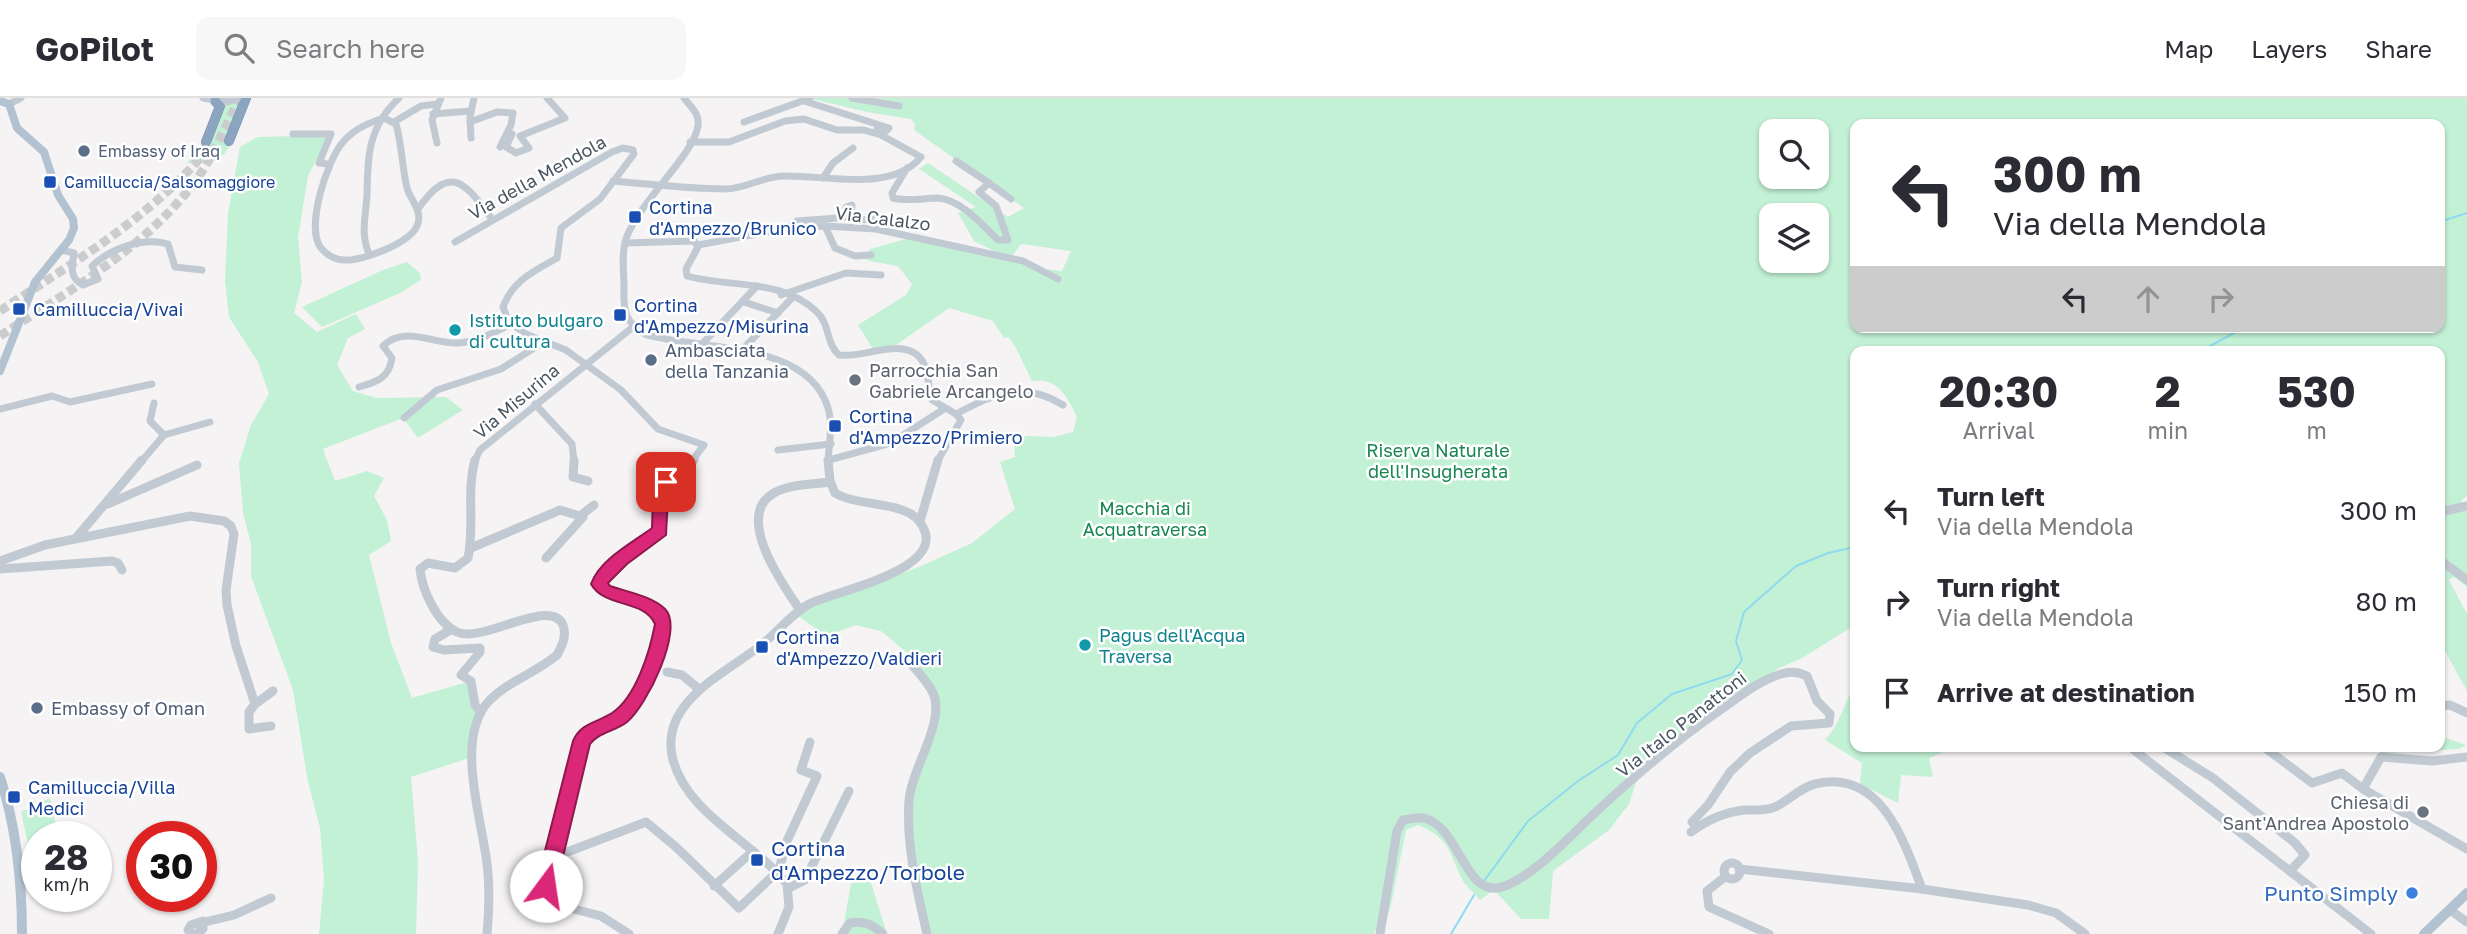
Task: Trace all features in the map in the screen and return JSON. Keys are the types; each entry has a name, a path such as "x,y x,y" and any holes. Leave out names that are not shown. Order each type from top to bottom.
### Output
{"highway":[{"path":"229,141 246,98"},
{"path":"206,142 220,106 209,99"}],"main road":[{"path":"0,101 9,104 17,128 44,152 58,195 73,219 73,233 35,282 0,371"},
{"path":"0,777 12,811 19,847 22,934"},
{"path":"2424,934 2467,893"}],"street":[{"path":"9,104 20,98"},
{"path":"209,99 230,101 241,98"},
{"path":"369,254 360,237 366,202 366,168 371,144 384,118 399,98"},
{"path":"471,138 470,122 474,98"},
{"path":"512,134 506,147 512,152 518,152 529,148 520,136 565,118 547,98"},
{"path":"684,98 699,119 698,128 631,229 625,243 623,307 633,327 654,337 742,350 784,365 812,382 828,410 831,443 829,482 833,491 841,498 905,512 920,521 925,531 926,545 912,565 822,598 800,610 761,646 699,690 673,726 670,740 672,758 682,779 694,795 777,873 789,888 788,913 778,934"},
{"path":"852,98 899,106"},
{"path":"690,142 729,142 797,119 812,120 836,130 886,131 889,128 880,122 807,99 794,100 744,122"},
{"path":"394,122 417,108 439,101"},
{"path":"437,143 432,133 433,114 439,101"},
{"path":"433,114 471,111"},
{"path":"470,122 497,112 513,113 511,125 500,147"},
{"path":"384,118 394,122 403,152 408,188 418,209 419,220 413,233 392,246 342,261 317,244 316,225 328,163 336,150 358,129 384,118"},
{"path":"613,181 728,189 777,176 873,180 907,168 920,160 918,153 864,130"},
{"path":"293,134 331,134 319,163 328,163"},
{"path":"823,178 833,163 853,148"},
{"name":"Via della Mendola","path":"455,242 612,152 631,149 632,158 598,202 561,228 557,258 528,275 509,291 503,307 511,324"},
{"path":"956,161 1011,200"},
{"path":"907,168 891,193 893,198 946,199 966,210 1003,242 1009,238 996,206 979,191 989,183"},
{"path":"418,209 435,187 451,181 469,190 492,219"},
{"path":"786,229 797,221 848,216 859,220 876,219"},
{"path":"825,226 832,247 850,254 871,255"},
{"name":"Via Calalzo","path":"625,243 689,240 698,245 786,229 825,226 893,231 1023,261 1058,279"},
{"path":"61,250 75,254 71,272 82,285 98,279 92,266 105,254 157,241 168,244 175,267 202,270"},
{"path":"698,245 686,270 687,276 757,286 817,311 828,328 833,351 838,354 849,356 895,349 916,354 924,365 930,397 944,410 956,414 1002,393 1015,390 1044,393 1063,405"},
{"path":"849,245 850,254"},
{"path":"781,295 849,272 881,275"},
{"path":"703,343 757,286"},
{"path":"742,350 791,299"},
{"path":"744,302 778,313"},
{"path":"359,387 387,377 393,358 383,346 391,339 405,336 448,343 463,342 486,336 511,324 526,334 566,350 627,395 658,429 704,446 697,457 678,470 662,487 660,531 631,551 600,580 601,589 657,612 663,619 663,633 650,671 632,706 620,718 588,733 582,741 546,886 550,899 558,905 607,919 629,934"},
{"name":"Via Misurina","path":"471,548 472,474 475,458 486,444 633,327"},
{"path":"404,418 437,390 496,371 545,341"},
{"path":"0,409 52,396 74,402 152,384"},
{"path":"154,403 150,421 164,435"},
{"path":"536,404 572,444 573,477 588,481"},
{"path":"829,460 891,443 944,410"},
{"path":"920,521 927,507 936,464 960,425 956,414"},
{"path":"76,538 164,435 210,422"},
{"path":"778,450 831,443"},
{"path":"106,505 197,465"},
{"path":"800,610 763,547 758,527 759,510 764,500 774,493 829,482"},
{"path":"580,516 594,505"},
{"path":"2445,511 2467,506"},
{"path":"487,934 489,887 472,771 474,740 481,712 499,693 553,660 564,644 563,626 556,616 543,614 470,635 458,634 423,584 420,569 428,563 458,567 466,561 471,548 560,510 580,516"},
{"path":"0,561 35,547 190,516 228,523 234,539 226,590 227,605 236,646 255,704"},
{"path":"546,558 583,519 580,516"},
{"path":"0,569 111,561 118,563 122,570"},
{"path":"2445,564 2467,580"},
{"path":"452,629 435,639 433,647 444,650 480,648 480,652 461,675 471,681 475,705 481,712"},
{"path":"907,659 935,701 930,732 911,787 910,833 927,934"},
{"name":"Via Italo Panattoni","path":"1380,934 1397,831 1401,822 1417,818 1438,825 1457,846 1476,884 1488,890 1502,887 1537,865 1633,778 1739,696 1782,671 1797,672 1807,677 1812,684 1815,698 1830,714 1829,723 1791,726 1750,753 1730,772 1708,805 1693,818 1694,830 1720,815 1775,807 1818,783 1846,783 1869,793 1886,808 1900,833 1922,889"},
{"path":"667,672 682,675 699,690"},
{"path":"271,726 249,729 250,712 255,704 273,691"},
{"path":"2445,706 2454,705 2467,713"},
{"path":"554,857 650,822 739,908 777,873 788,841 817,778 816,774 801,770 800,766 810,741"},
{"path":"2136,752 2371,934"},
{"path":"2171,752 2213,778 2295,843 2305,855 2290,871"},
{"path":"2270,752 2311,782 2342,773 2363,789 2467,849"},
{"path":"2363,789 2381,757 2432,761 2467,757"},
{"path":"789,888 800,885 806,878 849,791"},
{"path":"714,886 753,851"},
{"path":"1769,934 1709,907 1707,891 1726,876 1730,879 1738,878 1739,869 1922,889 2047,909 2060,915 2085,934"},
{"path":"189,933 203,929 205,922 234,915 271,898"},
{"path":"2450,910 2467,922"},
{"path":"842,934 850,923 861,921 871,924 883,934"}],"green space":[{"name":"Riserva Naturale dell'Insugherata","path":"808,98 2467,98 2467,496 2461,501 2467,504 2467,587 2454,577 2449,580 2467,614 2467,691 2445,651 2445,346 1850,346 1850,628 1802,658 1779,668 1697,722 1662,752 1652,753 1643,761 1629,804 1609,830 1553,871 1549,919 1521,919 1494,890 1480,900 1462,879 1447,846 1436,835 1418,825 1406,830 1390,910 1373,934 926,934 909,817 912,790 934,727 936,697 910,655 881,631 856,625 826,636 798,616 809,607 919,567 972,543 1015,509 1000,462 1015,457 1014,445 1026,436 1054,437 1073,432 1077,417 1055,385 1032,381 1015,346 1008,337 1004,338 993,321 949,308 896,345 873,349 858,325 906,295 912,284 898,266 861,257 871,249 909,238 1006,259 1032,268 1062,271 1071,251 1021,244 1010,259 974,241 958,213 976,207 919,169 928,163 1008,217 1024,208 914,130 915,124 911,119"},
{"path":"241,100 231,143 222,156 215,160 187,163 203,142 224,103"},
{"path":"329,135 308,176 298,238 302,282 294,313 317,332 356,314 365,329 348,338 337,365 353,391 376,398 446,397 463,410 418,438 403,418 323,449 335,481 367,471 384,478 374,496 387,520 391,541 369,555 391,643 412,698 471,681 481,712 472,757 411,777 418,862 416,934 319,934 324,880 320,828 308,782 293,690 251,576 251,544 243,513 239,463 251,425 269,394 258,362 229,317 225,280 228,213 240,147 258,137"},
{"path":"407,262 420,273 421,280 400,293 322,327 302,307 383,270"},
{"path":"1850,695 1850,752 1943,752 1929,758 1933,777 1901,775 1898,803 1860,784 1862,763 1825,740"},
{"path":"2445,738 2466,745 2459,749 2445,750"},
{"path":"50,798 55,821 23,821 21,812"},
{"path":"859,877 871,883 887,934 842,934 851,884"}],"waterway":[{"path":"2445,220 2467,213"},
{"path":"2210,346 2234,333"},
{"path":"1484,881 1528,821 1578,781 1618,755 1637,723 1672,694 1732,674 1742,660 1736,641 1744,612 1796,566 1828,553 1850,548"},
{"path":"1451,934 1474,895"}],"tunnel":[{"path":"0,336 129,249 174,207 207,163 240,98"},
{"path":"0,311 139,216 165,194 211,145"}],"place":[{"name":"Embassy of Iraq","path":"84,151"},
{"name":"Camilluccia/Salsomaggiore","path":"50,182"},
{"name":"Cortina d'Ampezzo/Brunico","path":"635,217"},
{"name":"Camilluccia/Vivai","path":"19,309"},
{"name":"Cortina d'Ampezzo/Misurina","path":"620,315"},
{"name":"Istituto bulgaro di cultura","path":"455,330"},
{"name":"Ambasciata della Tanzania","path":"651,360"},
{"name":"Parrocchia San Gabriele Arcangelo","path":"855,380"},
{"name":"Cortina d'Ampezzo/Primiero","path":"835,426"},
{"name":"Pagus dell'Acqua Traversa","path":"1085,645"},
{"name":"Cortina d'Ampezzo/Valdieri","path":"762,647"},
{"name":"Embassy of Oman","path":"37,708"},
{"name":"Camilluccia/Villa Medici","path":"14,797"},
{"name":"Chiesa di Sant'Andrea Apostolo","path":"2423,812"},
{"name":"Cortina d'Ampezzo/Torbole","path":"757,860"},
{"name":"Punto Simply","path":"2412,893"}],"route":[{"path":"546,886 582,741 588,733 620,718 632,706 660,644 663,633 663,619 660,615 640,603 604,591 599,584 601,578 621,559 660,531 660,496 666,482"}],"park label":[{"name":"Macchia di Acquatraversa","path":"1145,518"}]}
